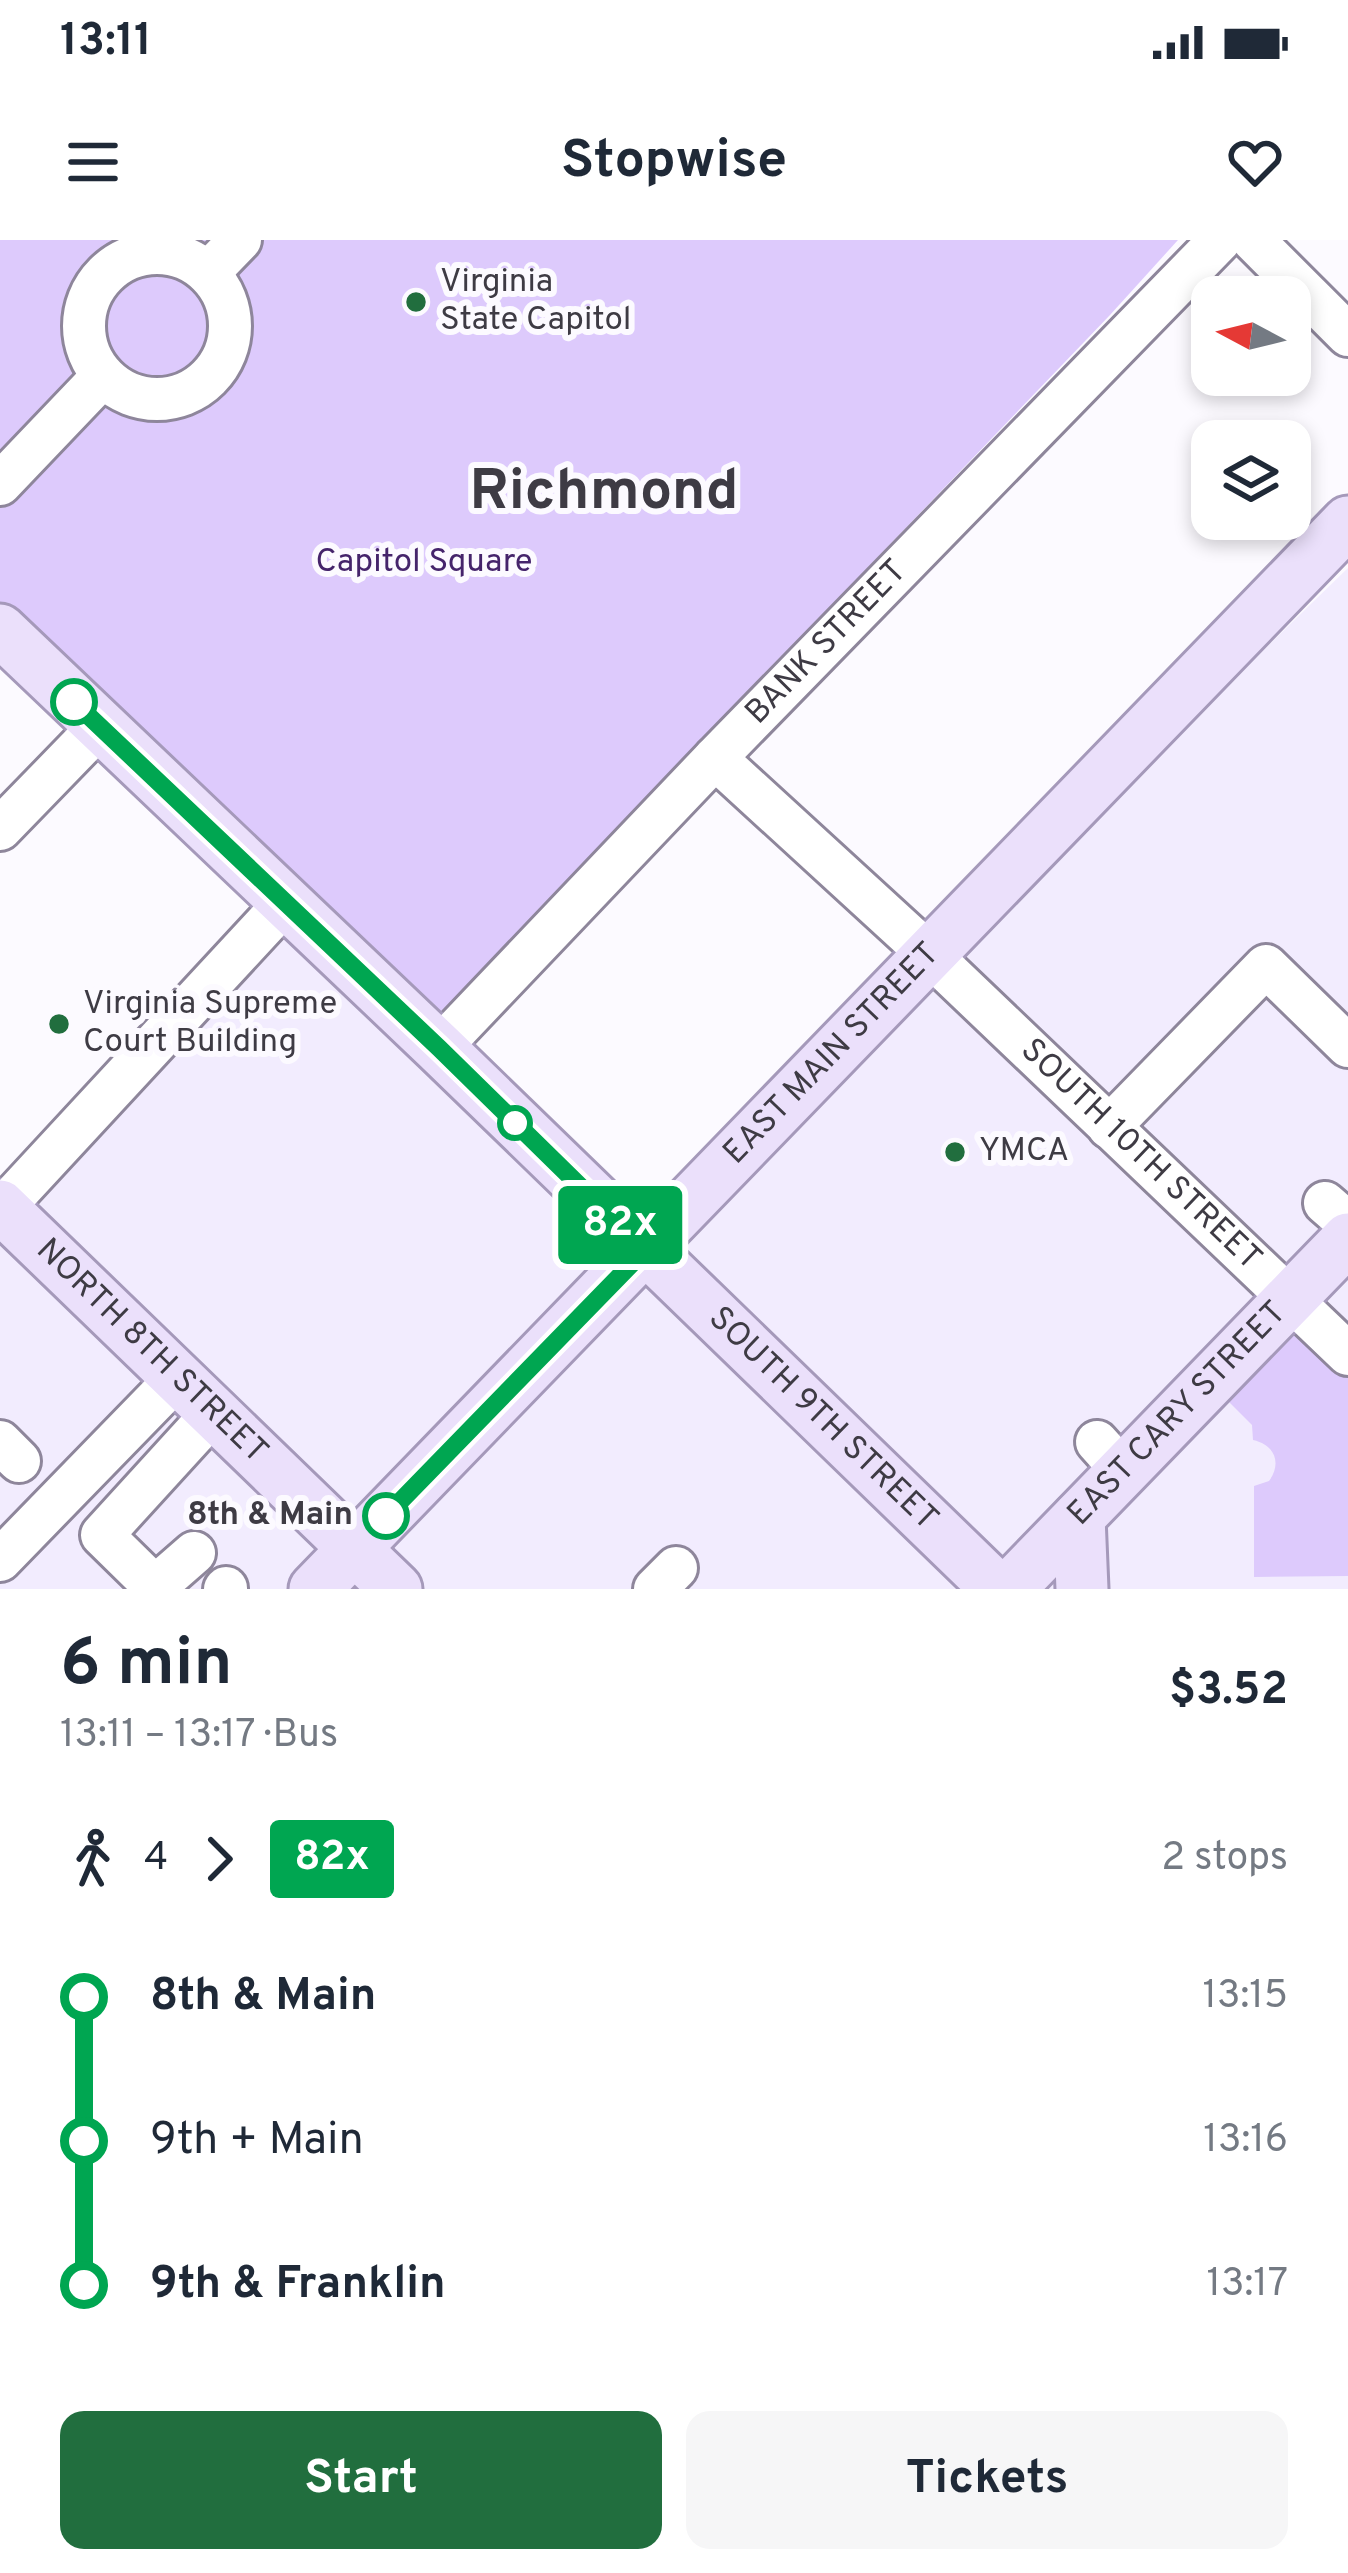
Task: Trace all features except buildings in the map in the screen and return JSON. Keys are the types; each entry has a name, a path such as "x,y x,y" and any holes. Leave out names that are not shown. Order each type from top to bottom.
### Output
{"main road":[{"name":"EAST MAIN STREET","path":"315,1589 1348,522"},
{"name":"SOUTH 9TH STREET","path":"0,630 645,1250 857,1430 997,1589"},
{"name":"NORTH 8TH STREET","path":"1,1208 396,1589"},
{"name":"EAST CARY STREET","path":"1009,1589 1078,1517 1110,1457 1290,1299 1340,1222"},
{"path":"1078,1517 1082,1589"}],"street":[{"path":"208,273 240,240"},
{"name":"BANK STREET","path":"439,1048 1220,240"},
{"path":"1253,240 1348,334"},
{"path":"173,253 208,273 230,314 222,360 208,379 166,399 143,398 103,376 84,339 84,319 88,298 113,266 132,256 173,253"},
{"path":"0,484 103,376"},
{"path":"0,830 100,726"},
{"name":"SOUTH 10TH STREET","path":"715,758 930,955 1348,1354"},
{"path":"1,1208 285,903"},
{"path":"1109,1126 1249,993 1266,966 1348,1046"},
{"path":"0,1560 178,1376"},
{"path":"194,1553 156,1588 102,1535 214,1412"}],"shaded area":[{"path":"1348,568 1348,1589 0,1589 0,1207 285,903 645,1250"}],"green space":[{"name":"Capitol Square","path":"0,240 1178,240 433,1021 0,604"},
{"path":"1295,1322 1348,1374 1348,1576 1254,1577 1254,1486 1269,1481 1275,1461 1267,1446 1253,1440 1252,1425 1225,1398"}],"bus line":[{"name":"82x","path":"74,702 645,1250 386,1516"}],"place":[{"name":"Virginia State Capitol","path":"416,302"},
{"name":"Virginia Supreme Court Building","path":"59,1024"},
{"name":"YMCA","path":"955,1152"},
{"name":"8th & Main","path":"386,1516"}],"district":[{"name":"Richmond","path":"604,494"}]}
